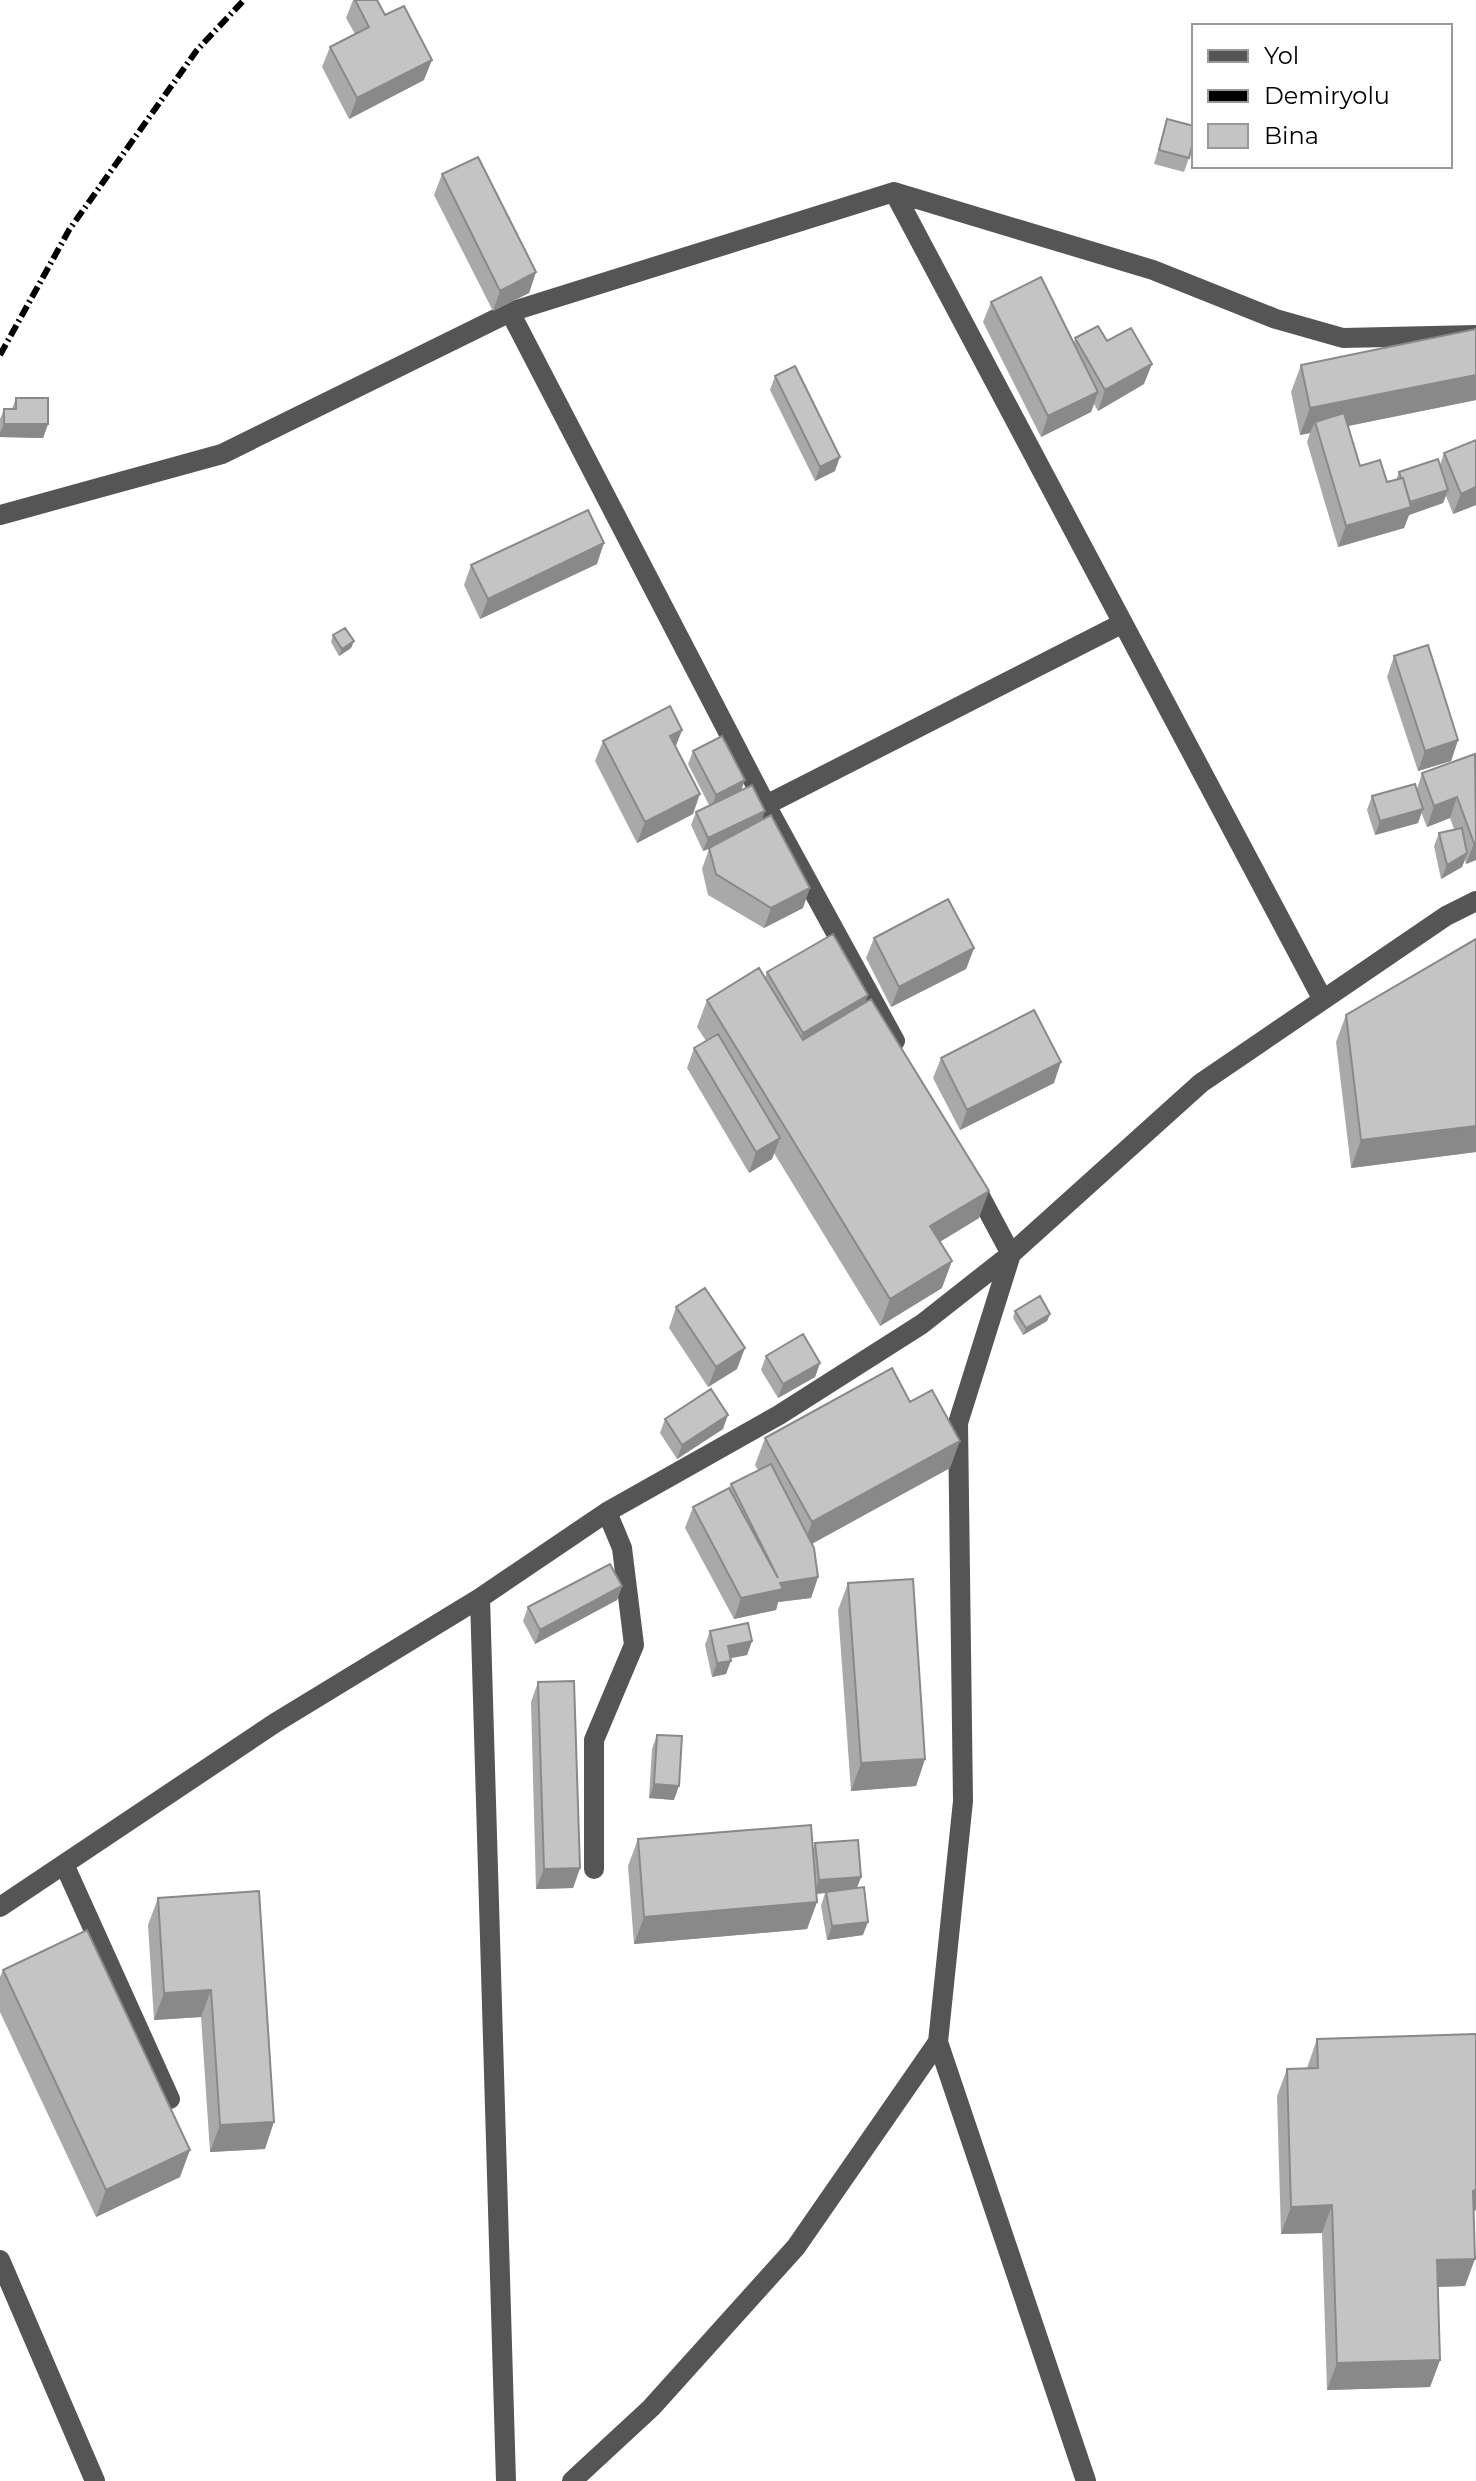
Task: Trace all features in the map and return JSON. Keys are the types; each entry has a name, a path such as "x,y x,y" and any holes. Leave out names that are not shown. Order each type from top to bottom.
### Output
{"street":[{"path":"894,192 1323,1000"},
{"path":"0,515 222,454 510,312 894,192 1153,270 1276,319 1343,338 1476,335"},
{"path":"510,312 766,805 904,1058"},
{"path":"766,805 1123,623"},
{"path":"0,1907 275,1723 480,1598 607,1512 805,1399 922,1324 1011,1254 1201,1083 1446,916 1476,901"},
{"path":"965,1170 1011,1254 958,1423 963,1801 938,2042 1086,2481"},
{"path":"594,1869 594,1740 634,1645 622,1548 607,1512"},
{"path":"480,1598 506,2481"},
{"path":"64,1864 170,2099"},
{"path":"572,2481 651,2408 796,2247 938,2042"},
{"path":"0,2260 95,2481"}],"building":[{"path":"355,0 377,0 385,15 404,6 432,60 357,98 330,47 369,27"},
{"path":"1167,119 1192,125 1189,158 1159,150"},
{"path":"478,157 536,272 500,291 442,174"},
{"path":"1041,277 1098,392 1048,416 991,302"},
{"path":"1098,326 1107,341 1131,328 1152,364 1105,390 1075,338"},
{"path":"1476,329 1476,375 1310,408 1301,365"},
{"path":"795,366 840,457 820,467 775,376"},
{"path":"16,398 48,398 48,424 4,424 4,409 16,409"},
{"path":"1344,413 1360,466 1380,460 1387,482 1403,478 1411,507 1346,526 1315,422"},
{"path":"1476,440 1476,487 1461,494 1444,453"},
{"path":"1438,459 1448,490 1410,502 1399,472"},
{"path":"588,510 604,543 488,599 471,565"},
{"path":"345,628 354,641 342,649 333,635"},
{"path":"1428,645 1458,740 1425,751 1394,656"},
{"path":"670,706 682,730 670,736 700,794 645,822 603,741"},
{"path":"722,736 745,780 716,795 693,751"},
{"path":"1475,754 1474,843 1457,797 1434,806 1422,773"},
{"path":"1415,784 1423,809 1380,821 1372,796"},
{"path":"752,785 765,811 708,838 696,812"},
{"path":"771,815 810,888 771,908 716,874 709,848"},
{"path":"1462,828 1467,853 1447,865 1439,833"},
{"path":"948,899 974,948 899,987 874,938"},
{"path":"833,934 868,995 803,1033 767,972"},
{"path":"1476,939 1476,1126 1361,1140 1346,1015"},
{"path":"759,968 803,1040 871,999 989,1191 930,1226 952,1261 890,1299 707,1000"},
{"path":"1034,1010 1061,1062 967,1110 941,1058"},
{"path":"718,1034 780,1138 756,1152 694,1048"},
{"path":"705,1288 745,1348 716,1367 676,1307"},
{"path":"1040,1296 1050,1314 1026,1328 1015,1311"},
{"path":"803,1334 820,1363 783,1384 766,1356"},
{"path":"892,1368 910,1402 932,1390 960,1441 812,1522 765,1438"},
{"path":"711,1389 728,1415 682,1445 665,1419"},
{"path":"771,1464 814,1548 818,1577 780,1583 783,1589 741,1598 693,1507 729,1488 778,1578 731,1484"},
{"path":"610,1564 622,1586 540,1630 528,1607"},
{"path":"913,1579 925,1759 861,1763 848,1583"},
{"path":"748,1623 752,1641 728,1646 731,1661 717,1663 710,1631"},
{"path":"574,1681 580,1868 544,1869 538,1682"},
{"path":"657,1735 682,1736 679,1786 654,1784"},
{"path":"811,1825 817,1902 644,1917 638,1839"},
{"path":"858,1840 861,1877 819,1880 815,1843"},
{"path":"864,1887 868,1922 832,1926 826,1892"},
{"path":"259,1891 274,2122 220,2125 211,1990 164,1993 158,1898"},
{"path":"87,1930 190,2150 106,2190 3,1970"},
{"path":"1476,2034 1475,2259 1437,2260 1440,2360 1337,2363 1332,2205 1291,2207 1287,2069 1318,2068 1317,2039"}],"railway":[{"path":"0,355 69,230 197,50 244,0"}]}
